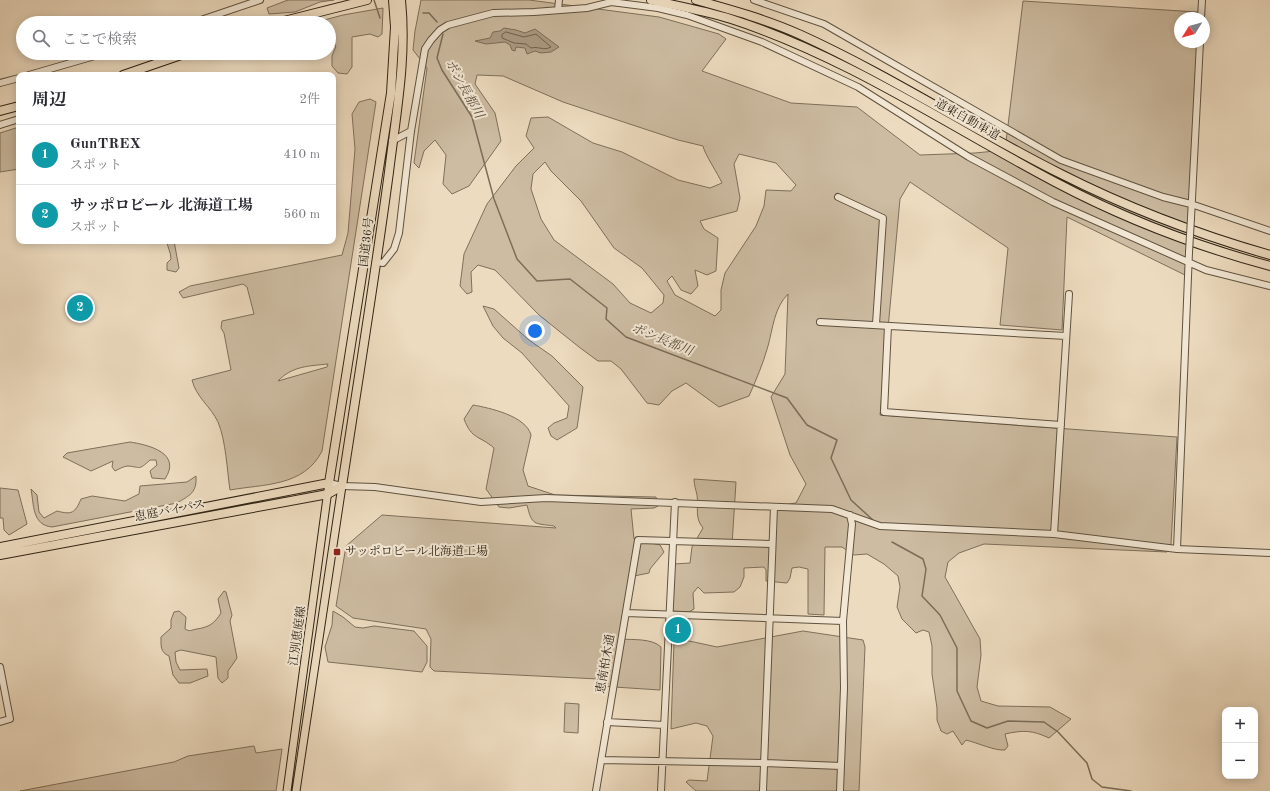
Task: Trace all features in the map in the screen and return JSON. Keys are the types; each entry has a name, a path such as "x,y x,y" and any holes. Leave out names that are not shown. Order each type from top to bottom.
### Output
{"highway":[{"path":"302,16 367,0"},
{"name":"国道36号","path":"330,483 391,93 395,27 393,0"},
{"name":"国道36号","path":"342,486 377,262 403,59 404,24 401,0"},
{"name":"道東自動車道","path":"651,0 731,19 794,44 868,79 1056,183 1110,209 1168,233 1270,266"},
{"name":"道東自動車道","path":"696,0 732,10 800,35 846,57 998,141 1114,199 1170,223 1270,255"},
{"path":"132,72 167,60"},
{"path":"0,111 16,107"},
{"name":"恵庭バイパス","path":"0,547 330,483"},
{"name":"恵庭バイパス","path":"0,555 328,494 342,486"}],"main road":[{"name":"江別恵庭線","path":"287,791 330,483"},
{"name":"江別恵庭線","path":"296,791 342,486"}],"street":[{"path":"213,16 260,0"},
{"path":"558,10 559,0"},
{"path":"754,0 824,24 1061,160 1164,197 1191,204 1270,231"},
{"path":"1201,12 1202,0"},
{"path":"377,262 383,263 389,257 397,243 411,132 425,49 440,30 448,25 493,13 588,8 611,2 631,4 687,15 762,42 858,87 895,108 945,142 1010,180 1053,202 1206,270 1270,286"},
{"path":"1178,549 1191,204 1200,48"},
{"path":"39,72 81,60"},
{"path":"0,83 16,79"},
{"path":"0,125 16,120"},
{"path":"392,141 411,132"},
{"path":"838,197 883,218 876,324"},
{"path":"1054,534 1069,294"},
{"path":"820,322 1066,336"},
{"path":"888,326 884,412 1061,425"},
{"path":"330,483 342,486 375,487 481,502 546,498 832,509 880,526 1054,534 1178,549 1270,553"},
{"path":"661,791 668,613 675,502"},
{"path":"763,791 774,507"},
{"path":"840,791 844,688 843,620 852,524 850,515"},
{"name":"恵南柏木通","path":"596,791 638,540 672,541"},
{"path":"672,541 772,544"},
{"path":"626,613 668,613 843,620"},
{"path":"0,666 10,719 0,722"},
{"path":"607,722 664,725"},
{"path":"601,760 841,766"}],"shaded area":[{"path":"288,0 334,0 320,2 295,12 269,14 267,8"},
{"path":"421,0 529,0 659,17 719,34 726,39 702,71 791,103 857,107 920,155 975,153 1005,150 1023,1 1197,12 1174,12 1174,48 1200,48 1185,275 1067,217 1062,330 1000,325 1008,248 910,182 900,199 880,415 1177,437 1171,544 1167,552 984,544 959,553 948,562 945,577 980,639 981,655 977,687 981,701 998,706 1050,707 1071,719 1049,738 1037,733 1027,732 1005,734 1008,746 1005,750 991,748 966,740 962,745 953,731 947,734 941,731 937,720 937,708 932,674 932,646 929,632 923,630 916,633 902,619 897,607 900,587 898,576 884,564 867,554 854,555 842,547 825,547 824,615 808,614 808,569 799,567 792,568 790,578 787,583 766,581 766,570 764,567 744,568 744,577 740,587 734,592 704,593 698,587 693,593 694,609 689,612 672,611 674,564 690,563 692,547 703,528 700,524 698,516 697,495 694,479 736,482 732,545 774,546 776,510 782,505 796,503 806,484 790,455 771,397 785,374 788,294 777,312 764,359 749,396 719,407 686,383 672,391 659,405 647,403 621,369 611,361 598,361 579,347 539,315 495,270 478,265 471,272 472,292 467,294 460,286 464,254 487,204 516,166 534,148 526,136 531,118 548,117 593,143 622,152 678,180 710,188 722,183 703,146 678,140 563,102 503,76 477,75 475,84 495,113 501,141 469,186 452,194 443,184 446,155 435,140 424,151 419,168 414,163 427,68 413,50","holes":["739,154 776,163 796,185 791,191 766,190 764,206 756,226 725,273 721,290 721,310 715,316 675,295 667,281 672,276 681,290 691,294 698,286 695,270 707,275 716,271 718,238 704,229 700,221 737,211 740,198 734,164","545,162 551,171 581,201 614,248 642,268 664,295 663,303 651,313 630,303 613,284 554,240 541,219 531,189 533,174"]},
{"path":"383,8 382,34 378,37 370,34 352,37 352,67 347,74 338,73 332,66 332,60 336,60 336,17"},
{"path":"370,99 376,102 322,451 314,463 294,478 269,485 230,490 225,447 221,430 215,417 197,392 192,380 231,370 224,333 221,328 222,321 254,314 247,287 243,284 183,298 179,292 190,286 342,255 348,233 355,149 352,114 359,102","holes":["328,364 327,367 278,381 289,372 301,368"]},
{"path":"16,128 16,169 0,172 0,133"},
{"path":"175,244 179,268 176,272 167,270 167,263 171,259 168,245"},
{"path":"483,306 494,309 529,340 552,356 583,387 577,428 557,440 551,436 548,428 554,423 567,418 569,406 522,353 503,338 493,326"},
{"path":"473,405 489,408 506,414 515,418 528,428 531,435 523,470 528,486 555,495 656,497 658,506 654,508 631,509 634,539 660,545 664,552 650,569 649,573 629,577 620,639 647,641 661,647 660,690 599,686 599,679 434,671 430,667 431,639 426,629 353,618 336,606 346,546 382,515 556,528 554,526 538,524 532,520 527,505 509,508 499,507 486,489 494,448 473,434 467,426 464,419"},
{"path":"130,442 154,448 166,457 169,463 169,470 165,479 152,478 150,471 157,465 156,460 150,460 139,468 126,466 115,471 112,467 113,461 91,471 63,457 67,453"},
{"path":"196,476 196,482 192,493 177,503 52,527 45,525 37,518 31,489 37,495 39,512 44,518 57,511 66,513 72,512 75,510 81,499 92,496 125,501 139,494 140,486 187,482"},
{"path":"0,488 18,490 27,524 9,535 4,530 3,518 0,518"},
{"path":"224,591 226,592 232,615 230,621 237,658 228,671 228,678 222,683 218,678 216,657 181,650 175,652 176,662 180,670 207,669 208,676 190,683 179,683 173,675 169,656 164,653 162,648 161,637 171,628 171,620 174,612 179,611 186,617 185,629 188,630 201,628 211,624 221,613 218,599"},
{"path":"333,611 355,627 363,628 374,626 414,631 427,646 427,662 422,672 328,662 325,647 332,625"},
{"path":"803,631 863,640 865,647 859,791 696,791 686,782 689,780 707,781 713,736 707,726 696,723 671,729 674,642 680,639 717,647"},
{"path":"565,703 579,704 578,733 564,732"},
{"path":"254,746 256,753 282,749 276,791 20,791 174,762 188,756"}],"water":[{"path":"504,28 525,33 535,29 559,47 551,52 541,53 535,51 527,54 525,48 516,47 515,51 512,50 510,45 505,42 486,44 475,41 490,38 493,32 500,31"}],"waterway":[{"name":"ポシ長都川","path":"374,0 380,18"},
{"name":"ポシ長都川","path":"423,13 429,13 437,22"},
{"name":"ポシ長都川","path":"443,34 437,58 442,70 472,117 494,199 517,259 537,281 570,279 607,308 606,319 626,337 787,398 807,425 837,440 831,458 851,500 874,521"},
{"name":"ポシ長都川","path":"892,542 923,559 926,569 922,596 940,615 957,648 957,691 971,721 987,728 1008,721 1044,722 1058,732 1087,763 1092,779 1102,787 1131,791"}],"place":[{"name":"サッポロビール 北海道工場","path":"80,308"},
{"name":"サッポロビール北海道工場","path":"337,552"},
{"name":"GunTREX","path":"678,630"}]}
